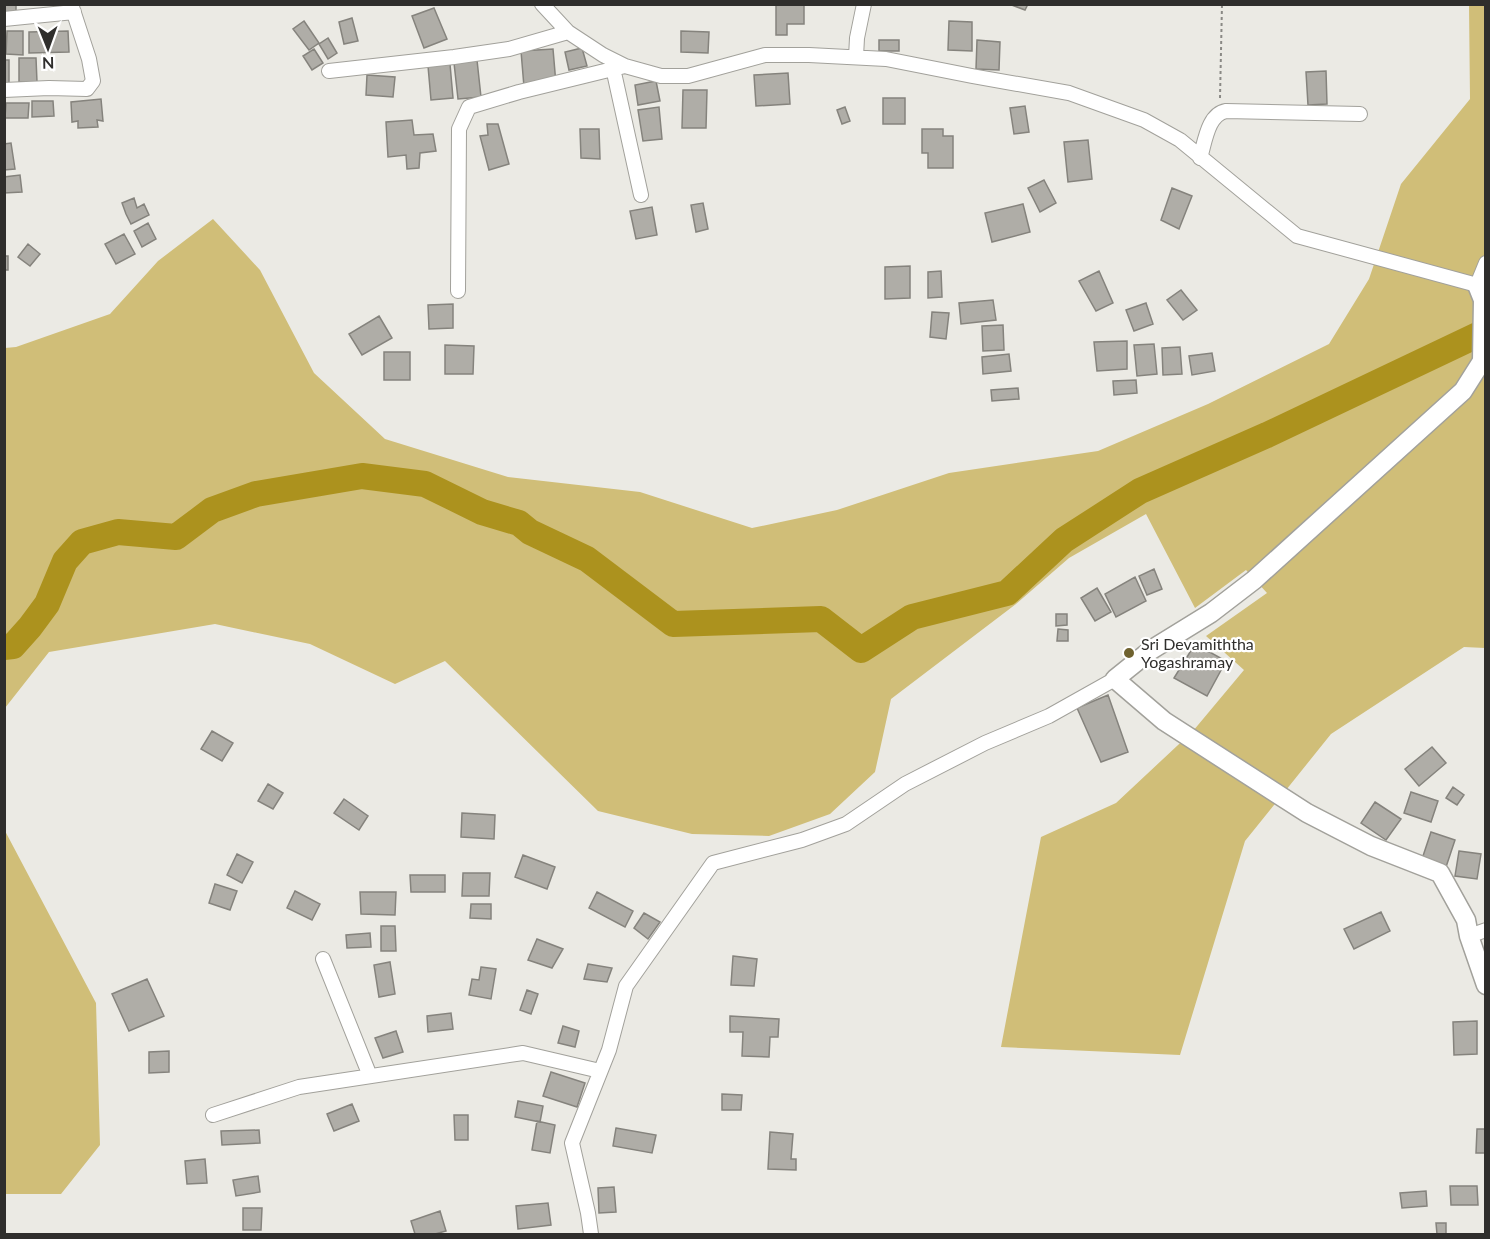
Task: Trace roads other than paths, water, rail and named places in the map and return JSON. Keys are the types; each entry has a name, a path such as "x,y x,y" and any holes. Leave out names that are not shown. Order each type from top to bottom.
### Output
{"street":[{"path":"542,4 568,32 619,67 661,76 688,76 765,55 809,55 886,59 1069,93 1144,120 1179,140 1297,236 1480,292"},
{"path":"856,57 857,38 864,4"},
{"path":"4,19 72,8 89,59 93,81 87,89 4,90"},
{"path":"329,71 509,49 568,32"},
{"path":"619,67 641,195"},
{"path":"458,291 459,129 469,107 619,67"},
{"path":"1200,158 1212,120 1220,112 1360,114"},
{"path":"591,1234 572,1143 609,1050 626,986 713,863 802,840 846,824 905,784 985,743 1049,716 1115,679 1151,650 1211,613 1254,580 1462,391 1482,361 1480,292 1485,263"},
{"path":"1115,679 1164,721 1307,813 1371,846 1440,873 1466,920 1477,933 1485,985"},
{"path":"323,959 370,1076"},
{"path":"213,1115 299,1087 523,1053 600,1071"}],"waterway":[{"path":"4,647 13,646 30,627 47,604 65,561 82,542 118,532 176,537 212,510 256,494 362,476 425,484 482,512 519,523 530,532 587,559 673,624 821,619 861,650 912,617 1007,593 1064,540 1140,491 1267,435 1486,331"}],"place":[{"name":"Sri Devamiththa Yogashramay","path":"1129,653"}]}
